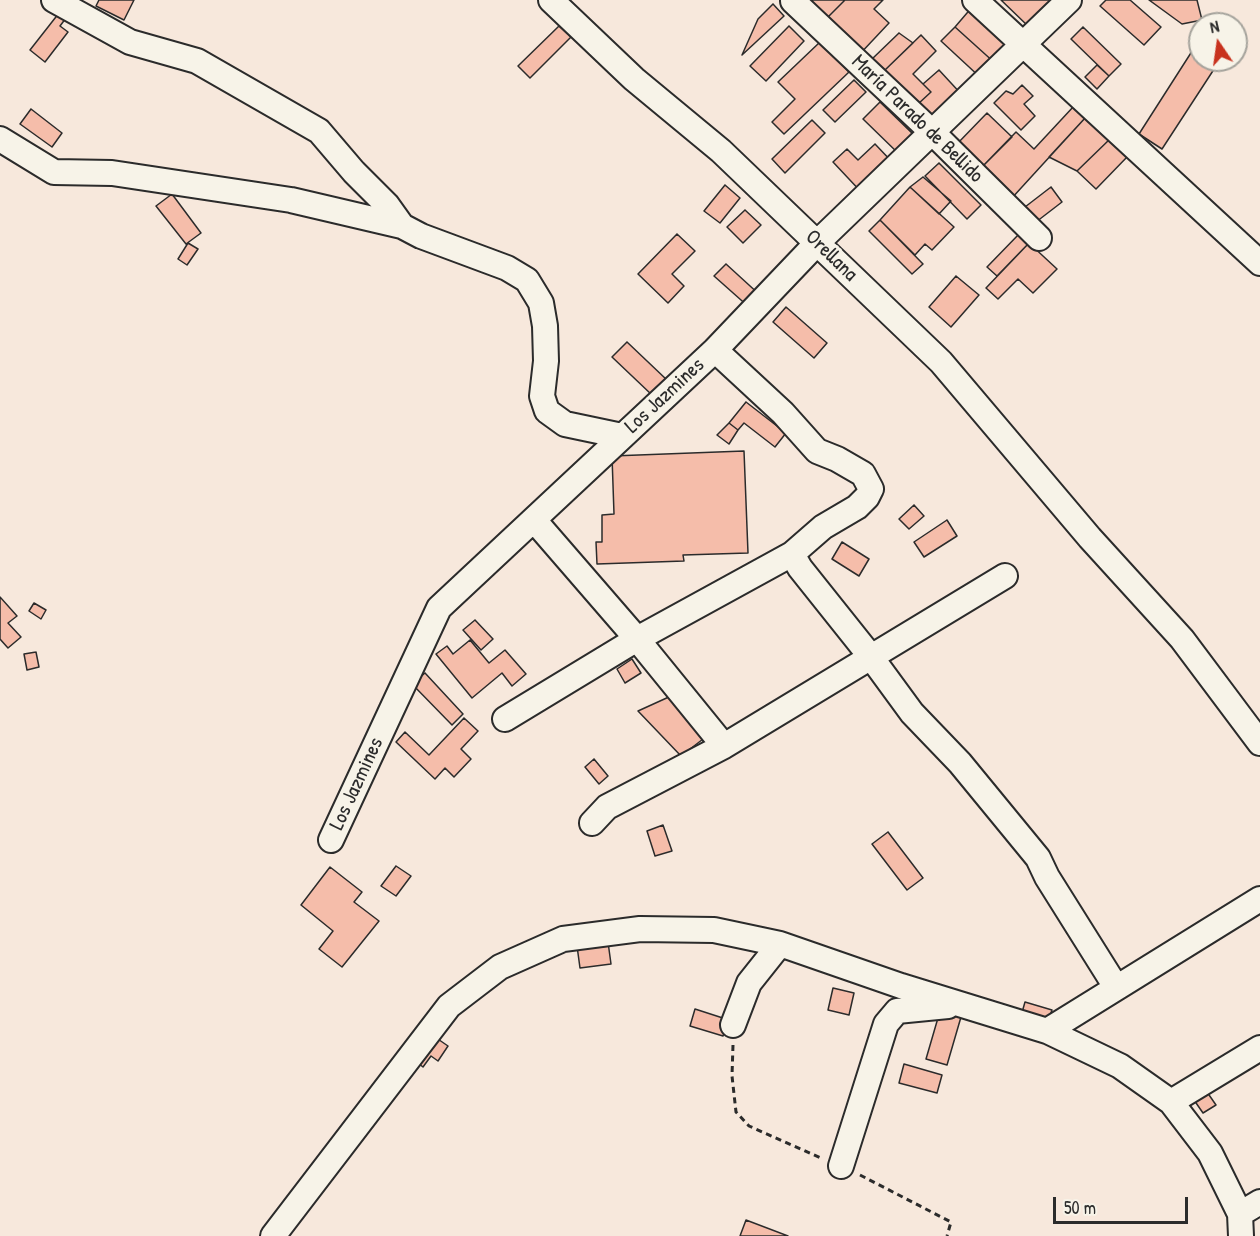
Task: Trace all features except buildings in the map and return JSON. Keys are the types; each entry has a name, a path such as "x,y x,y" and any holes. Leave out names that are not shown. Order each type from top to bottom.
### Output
{"street":[{"path":"54,0 130,42 197,61 319,131 354,172 387,205 402,226"},
{"name":"Orellana","path":"551,0 634,79 721,151 941,362 1090,538 1182,639 1260,743"},
{"path":"975,0 1260,263"},
{"name":"Los Jazmines","path":"331,840 439,608 715,350 817,243 1069,0"},
{"name":"María Parado de Bellido","path":"793,2 932,132 1040,238"},
{"path":"0,140 54,172 112,173 291,200 402,226 421,236 507,268 527,280 541,303 545,326 546,361 542,396 547,411 565,424 622,436"},
{"path":"505,719 637,639 792,554 824,527 857,507 867,497 871,489 863,474 817,451 783,412 715,350"},
{"path":"534,520 637,639 724,746"},
{"path":"792,554 800,568 912,713 960,763 1038,858 1052,885 1116,987"},
{"path":"592,823 607,807 724,746 1005,576"},
{"path":"1047,1031 1260,899"},
{"path":"273,1236 449,1006 500,967 563,939 640,929 714,930 780,944 960,1005 1047,1031 1120,1066 1170,1102 1210,1153 1247,1217"},
{"path":"734,1025 749,983 780,944"},
{"path":"841,1166 886,1024 897,1011 960,1005"},
{"path":"1170,1102 1260,1048"}],"path":[{"path":"734,1025 732,1076 736,1112 749,1126 841,1166 951,1222 947,1236"}]}
